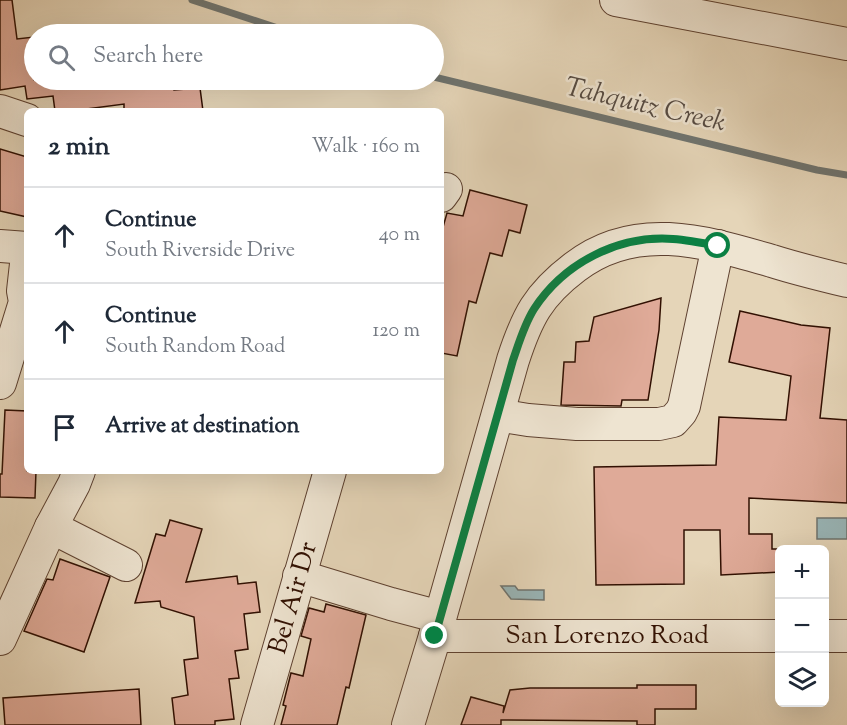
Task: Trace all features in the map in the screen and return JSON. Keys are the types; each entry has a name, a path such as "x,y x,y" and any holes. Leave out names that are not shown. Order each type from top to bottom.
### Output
{"street":[{"path":"616,0 847,44"},
{"path":"0,111 24,119"},
{"path":"408,725 523,331 548,290 580,263 599,252 634,241 671,238 718,246 847,281"},
{"path":"0,246 24,248"},
{"path":"498,415 577,424 659,424 673,421 684,406 718,246"},
{"path":"17,290 24,266"},
{"path":"0,383 24,306"},
{"path":"0,639 78,474"},
{"name":"Bel Air Dr","path":"257,725 329,474"},
{"path":"51,527 126,565"},
{"name":"San Lorenzo Road","path":"299,576 391,604 437,627 775,636"},
{"path":"829,636 847,636"}],"water":[{"path":"817,518 847,518 847,539 817,539"},
{"path":"501,586 515,586 518,590 544,590 544,600 511,599"}],"building":[{"path":"0,0 12,0 17,39 24,38 24,86 0,90"},
{"path":"26,90 200,90 203,108 124,108 124,104 94,108 55,108 53,96 27,99"},
{"path":"0,149 24,156 24,216 0,211"},
{"path":"470,190 527,205 520,233 509,230 502,256 490,253 476,303 469,301 457,356 444,354 444,224 447,213 463,216"},
{"path":"661,298 659,330 648,400 622,400 621,406 561,405 564,362 575,362 576,342 589,341 594,317"},
{"path":"740,311 801,325 830,328 820,418 847,420 847,503 749,498 749,534 772,534 772,549 775,549 775,572 721,575 720,530 684,530 684,584 596,585 594,467 716,465 719,417 786,420 791,376 729,362"},
{"path":"5,410 24,411 24,474 36,474 35,498 0,497 0,474 2,474"},
{"path":"170,520 202,529 186,582 237,576 238,584 256,582 260,612 244,614 248,649 235,651 239,678 229,679 234,719 215,721 215,725 175,725 172,698 188,695 184,660 198,658 194,617 161,607 160,601 135,603 156,534 165,536"},
{"path":"60,559 110,577 84,652 24,631 47,579 53,580"},
{"path":"326,604 366,615 349,688 346,687 337,725 281,725 286,706 283,705 291,673 303,676 311,639 301,636 309,608 324,612"},
{"path":"637,685 696,685 696,709 655,709 655,725 637,725 637,721 501,720 501,725 461,725 471,697 504,706 503,713 510,690 637,688"},
{"path":"139,689 141,725 5,725 3,698"}],"waterway":[{"name":"Tahquitz Creek","path":"192,0 265,24"},
{"name":"Tahquitz Creek","path":"444,79 817,170 847,175"}],"route":[{"path":"435,636 513,360 523,331 548,290 580,263 617,245 671,238 718,246"}]}
